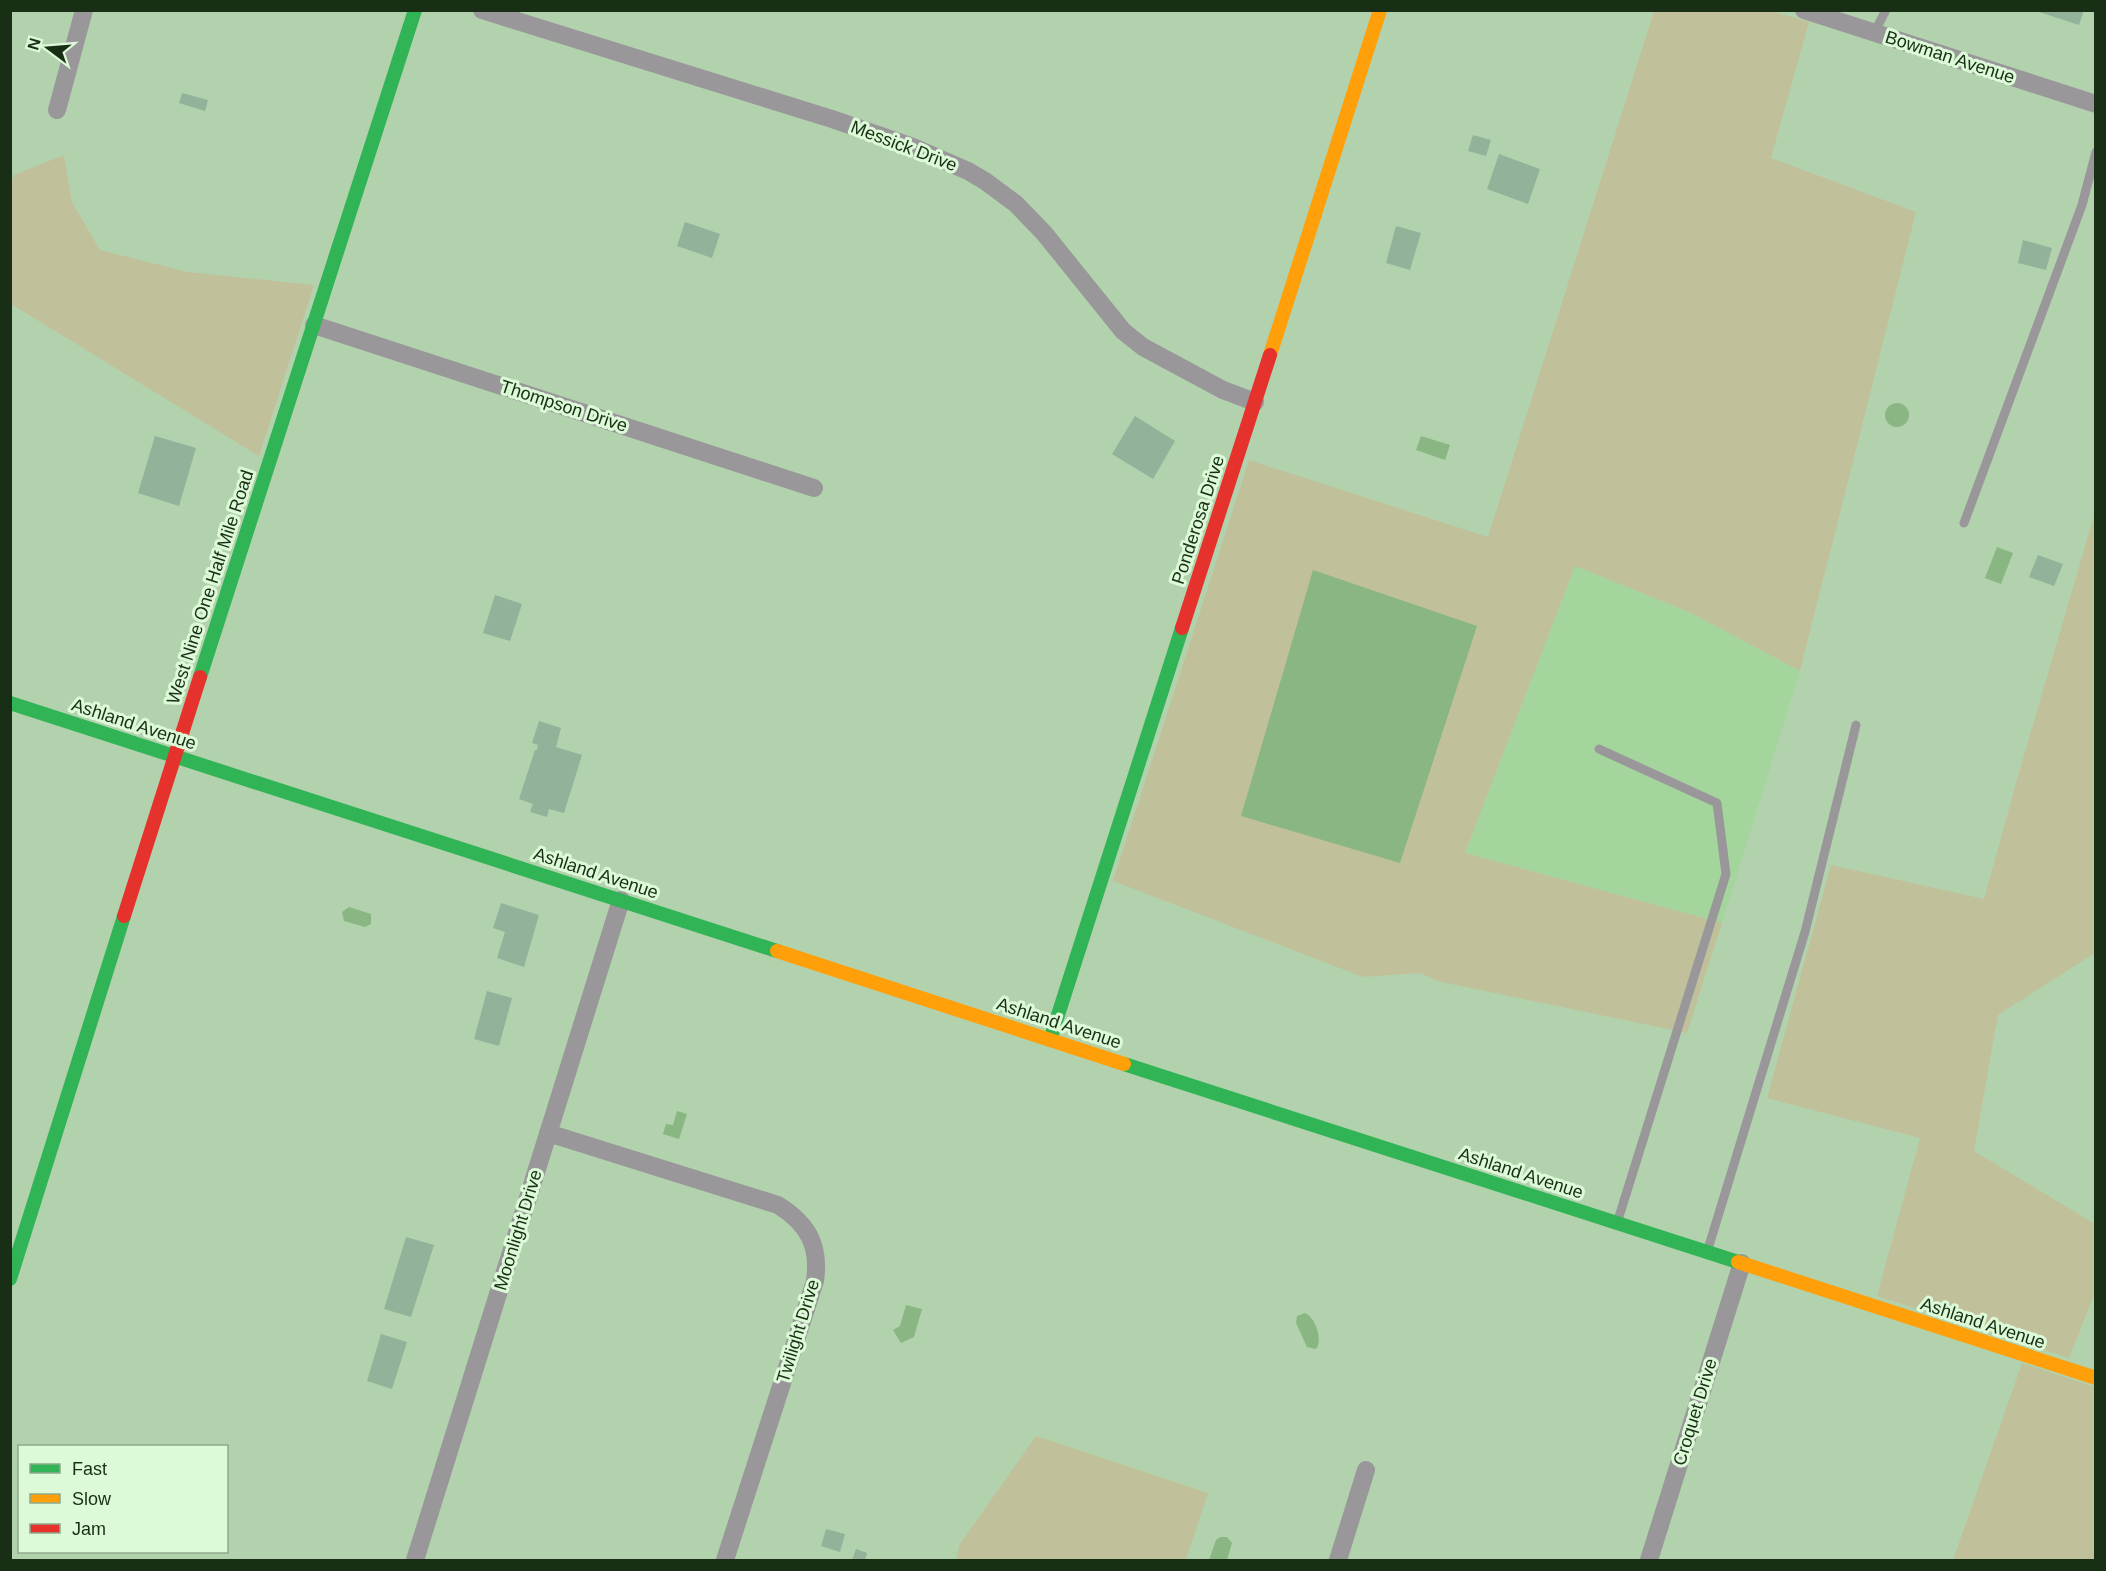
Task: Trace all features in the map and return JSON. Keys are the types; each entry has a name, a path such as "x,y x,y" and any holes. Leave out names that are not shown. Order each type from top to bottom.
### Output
{"street":[{"path":"57,110 84,10"},
{"name":"West Nine One Half Mile Road","path":"10,1279 174,757 416,10"},
{"name":"Messick Drive","path":"482,10 832,119 913,147 968,171 1016,204 1044,233 1123,331 1143,347 1163,358 1223,390 1255,402"},
{"name":"Ponderosa Drive","path":"1050,1040 1380,10"},
{"name":"Bowman Avenue","path":"1804,10 2096,104"},
{"name":"Thompson Drive","path":"314,325 814,488"},
{"name":"Ashland Avenue","path":"10,703 2093,1375"},
{"name":"Moonlight Drive","path":"415,1560 621,900"},
{"name":"Twilight Drive","path":"548,1133 778,1205 795,1216 807,1231 815,1248 817,1266 815,1281 725,1560"},
{"name":"Croquet Drive","path":"1649,1560 1742,1263"},
{"path":"1338,1560 1366,1470"}],"lane":[{"path":"1874,33 1886,10"},
{"path":"1964,523 2082,205 2096,152"},
{"path":"1707,1252 1805,932 1856,725"},
{"path":"1599,749 1717,803 1726,873 1617,1223"}],"shaded area":[{"path":"1654,11 1772,11 1809,22 1771,158 1916,212 1800,671 1689,612 1575,566 1465,853 1722,923 1687,1033 1441,982 1420,973 1363,977 1113,881 1249,460 1488,537"},
{"path":"64,155 72,202 100,250 188,272 314,285 259,456 11,304 10,184 14,175"},
{"path":"1897,403 1906,406 1909,415 1906,424 1897,427 1888,424 1885,415 1888,406"},
{"path":"1421,436 1450,445 1445,460 1416,450"},
{"path":"2095,512 2095,953 1998,1015 1974,1151 2095,1224 2095,1293 2069,1358 1877,1296 1920,1138 1767,1098 1831,865 1984,899"},
{"path":"1997,547 2013,553 2001,584 1985,578"},
{"path":"1575,566 1689,612 1800,671 1722,923 1465,853"},
{"path":"1313,570 1477,626 1400,863 1241,816"},
{"path":"349,907 371,914 371,924 365,927 344,921 342,912"},
{"path":"677,1111 687,1114 679,1139 663,1134 666,1124 673,1125"},
{"path":"906,1305 922,1309 914,1337 901,1343 893,1330 900,1326"},
{"path":"1305,1313 1312,1319 1317,1330 1319,1340 1316,1349 1307,1347 1296,1323 1297,1316"},
{"path":"2022,1363 2095,1387 2095,1560 1953,1560"},
{"path":"1036,1436 1208,1493 1186,1560 956,1560 960,1544"},
{"path":"1220,1537 1227,1537 1232,1543 1227,1560 1209,1560 1216,1540"}],"building":[{"path":"2033,10 2084,10 2079,25"},
{"path":"182,93 208,100 205,111 179,103"},
{"path":"1473,135 1491,140 1486,156 1468,151"},
{"path":"1499,154 1540,169 1528,204 1487,189"},
{"path":"685,222 720,234 712,258 677,246"},
{"path":"1396,226 1421,233 1410,270 1386,263"},
{"path":"2023,240 2052,248 2046,270 2018,263"},
{"path":"1135,416 1175,441 1153,479 1112,454"},
{"path":"155,436 196,448 179,506 138,493"},
{"path":"2038,555 2063,564 2054,586 2029,577"},
{"path":"495,595 522,604 510,641 483,633"},
{"path":"539,721 561,728 556,747 582,755 564,813 549,809 547,817 530,812 533,804 519,799 535,750 537,750 538,745 532,743"},
{"path":"501,903 539,915 524,967 497,958 505,932 493,928"},
{"path":"487,991 512,998 499,1046 474,1039"},
{"path":"406,1237 434,1245 411,1317 384,1309"},
{"path":"381,1334 407,1342 392,1389 367,1381"},
{"path":"826,1529 845,1534 840,1552 821,1546"},
{"path":"856,1549 867,1553 865,1560 852,1560"}],"traffic: fast":[{"path":"200,677 415,10"},
{"path":"1050,1040 1182,628"},
{"path":"10,703 777,951"},
{"path":"10,1279 124,916"},
{"path":"1124,1064 1738,1262"}],"traffic: slow":[{"path":"1270,355 1380,10"},
{"path":"777,951 1124,1064"},
{"path":"1738,1262 2096,1378"}],"traffic: jam":[{"path":"1182,628 1270,355"},
{"path":"124,916 200,677"}]}
